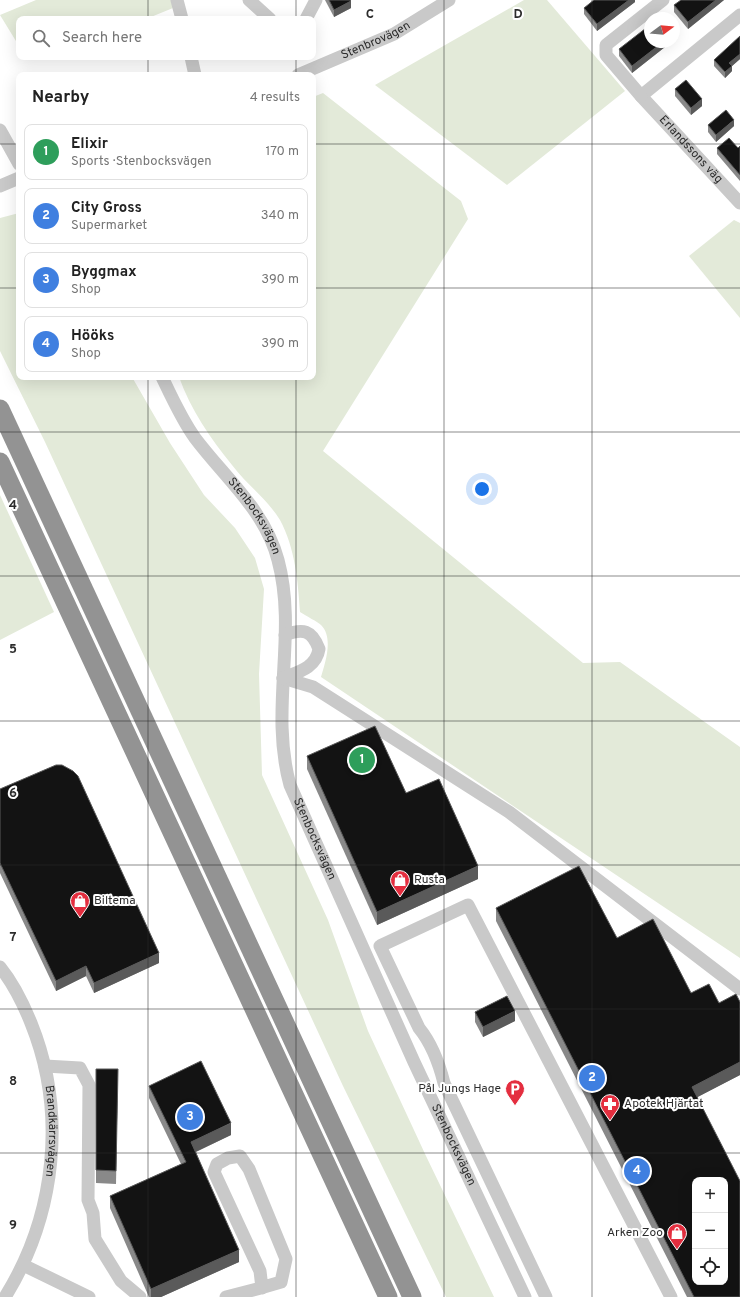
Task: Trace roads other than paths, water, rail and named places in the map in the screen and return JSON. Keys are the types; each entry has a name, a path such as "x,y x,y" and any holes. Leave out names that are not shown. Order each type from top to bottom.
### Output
{"highway":[{"path":"0,409 412,1297"},
{"path":"0,462 388,1297"}],"street":[{"path":"177,0 181,16"},
{"path":"249,0 267,16"},
{"path":"308,16 316,0"},
{"name":"Stenbrovägen","path":"306,72 394,34 450,0"},
{"name":"Erlandssons väg","path":"663,0 606,46 606,55 641,96 740,203"},
{"path":"641,96 740,15"},
{"path":"192,60 194,72"},
{"path":"315,60 322,66"},
{"path":"0,130 16,159"},
{"path":"0,186 16,179"},
{"name":"Stenbocksvägen","path":"163,380 174,402 194,436 253,507 265,526 278,559 283,581 285,635 281,734 285,766 290,785 414,1062 525,1297"},
{"path":"283,678 307,668 314,662 319,649 313,636 306,632 296,631 285,635"},
{"path":"283,678 313,687 509,812 740,989"},
{"path":"546,1297 444,1083 440,1067 428,1039 419,1028 380,946 468,905 671,1297"},
{"name":"Brandkärrsvägen","path":"0,967 22,1000 40,1046 51,1100 53,1134 51,1166 35,1238 23,1265 5,1297"},
{"path":"414,1062 434,1052"},
{"path":"45,1066 80,1068 89,1085 88,1200 93,1213 95,1239 121,1281 140,1297"},
{"path":"226,1297 262,1288 281,1282 286,1259 249,1169 240,1156 228,1158 217,1164 214,1172 260,1270 262,1288"},
{"path":"23,1265 89,1297"}],"place":[{"name":"Elixir","path":"362,760"},
{"name":"Rusta","path":"400,897"},
{"name":"Biltema","path":"80,918"},
{"name":"City Gross","path":"592,1078"},
{"name":"Pål Jungs Hage","path":"515,1106"},
{"name":"Byggmax","path":"190,1117"},
{"name":"Apotek Hjärtat","path":"610,1121"},
{"name":"Hööks","path":"637,1171"},
{"name":"Arken Zoo","path":"677,1250"}]}
